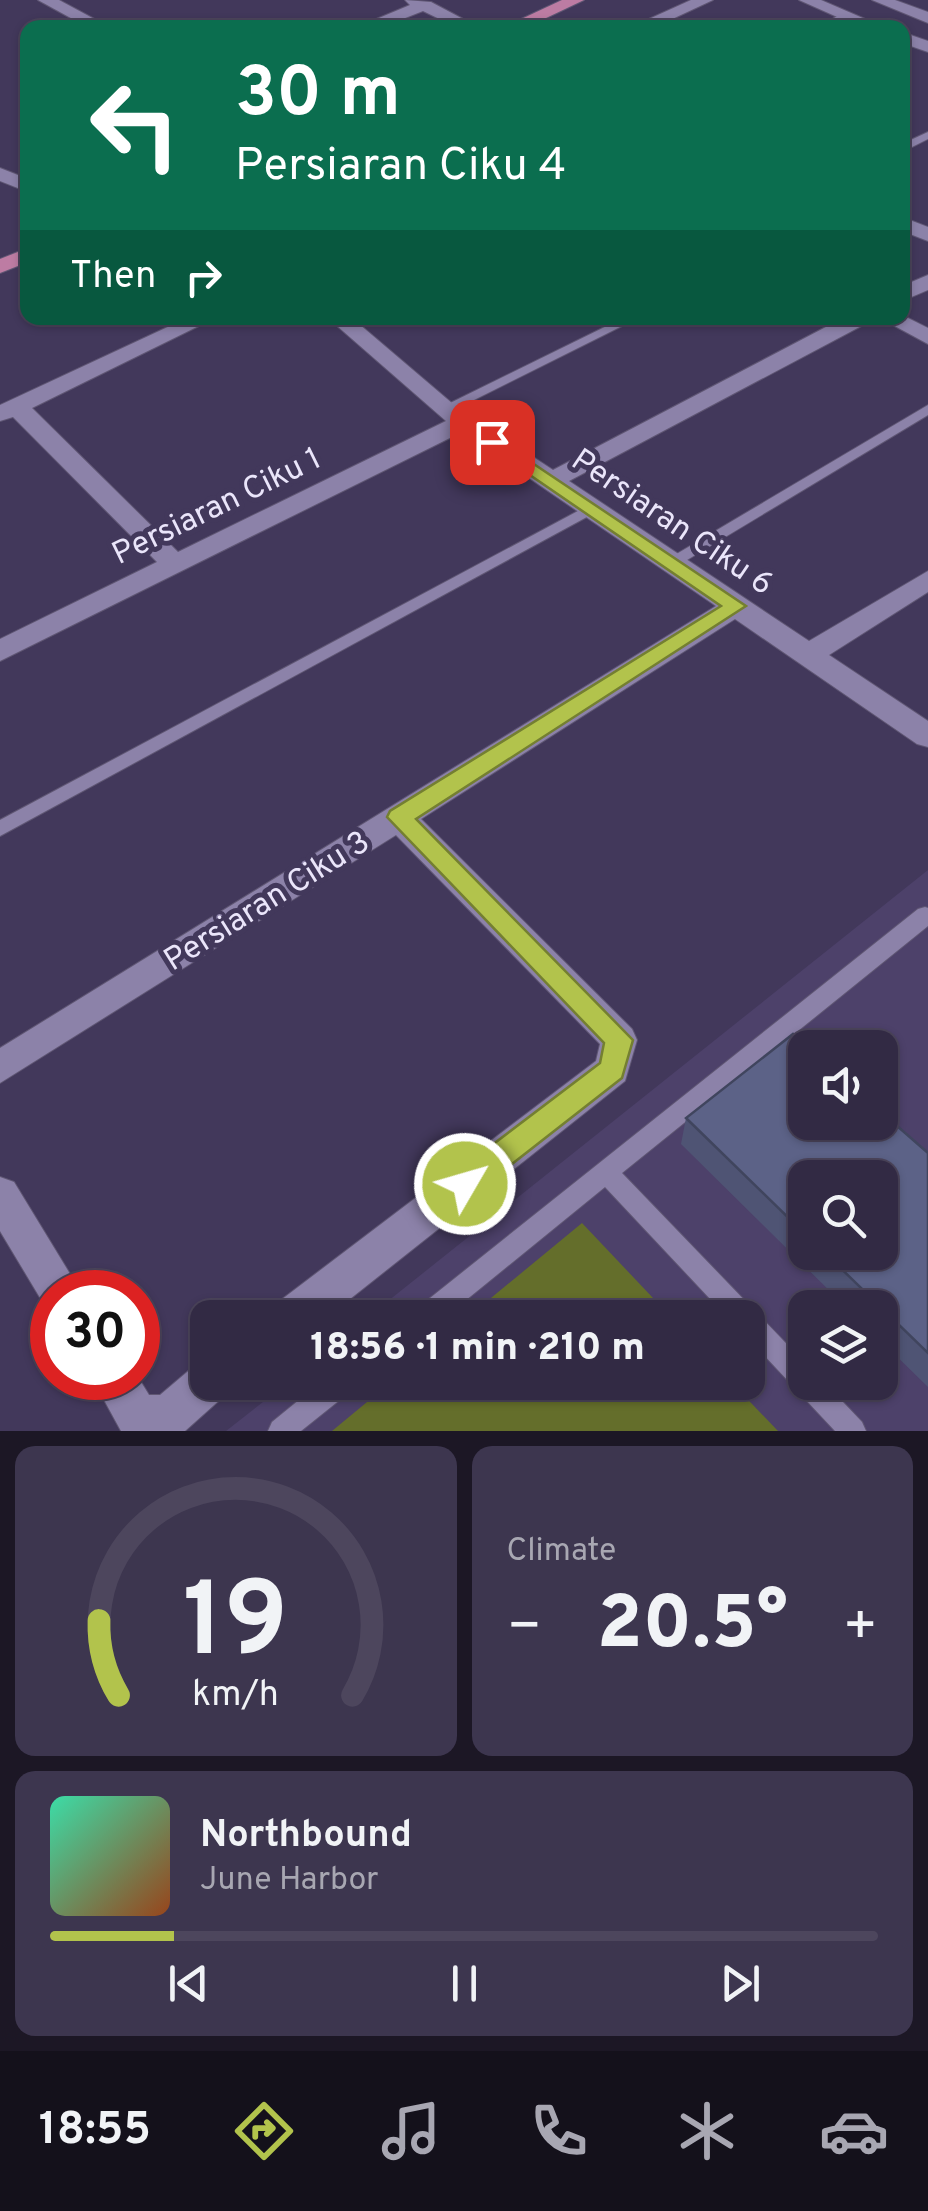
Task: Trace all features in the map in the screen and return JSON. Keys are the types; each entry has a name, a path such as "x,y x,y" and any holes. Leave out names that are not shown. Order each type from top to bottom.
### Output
{"main road":[{"path":"510,20 541,0"},
{"path":"516,20 576,0"}],"street":[{"path":"46,0 87,20"},
{"path":"66,10 96,0"},
{"path":"657,20 706,0"},
{"path":"807,0 858,20"},
{"path":"880,0 928,18"},
{"path":"380,20 418,2 455,20"},
{"path":"176,564 8,410 189,325"},
{"name":"Persiaran Ciku 6","path":"347,325 454,416 928,736"},
{"path":"551,481 846,325"},
{"path":"905,325 928,337"},
{"name":"Persiaran Ciku 1","path":"0,651 176,564 454,416"},
{"path":"808,655 928,580"},
{"name":"Persiaran Ciku 3","path":"0,1067 736,606"},
{"path":"315,1300 612,1070 619,1040 399,817"},
{"path":"0,1195 46,1270"},
{"path":"127,1400 137,1416 168,1417 190,1398"}],"lane":[{"path":"836,20 846,15"},
{"path":"454,416 619,325"},
{"path":"671,562 928,409"},
{"path":"0,829 592,508"},
{"path":"446,1300 925,916 928,918"},
{"path":"606,1172 728,1300"},
{"path":"765,1339 788,1363"},
{"path":"281,1431 320,1400"},
{"path":"823,1400 853,1431"}],"shaded area":[{"path":"928,870 928,1431 226,1431 265,1400 765,1400 765,1300 389,1300"}],"green space":[{"path":"582,1223 655,1300 489,1300"},
{"path":"369,1400 748,1400 778,1431 332,1431"}],"building":[{"path":"788,1038 788,1140 898,1140 898,1127 928,1153 928,1353 898,1324 898,1290 863,1290 843,1270 898,1270 898,1160 788,1160 788,1217 686,1118"}],"route":[{"path":"465,1184 612,1070 619,1040 399,817 736,606 492,442"}]}
